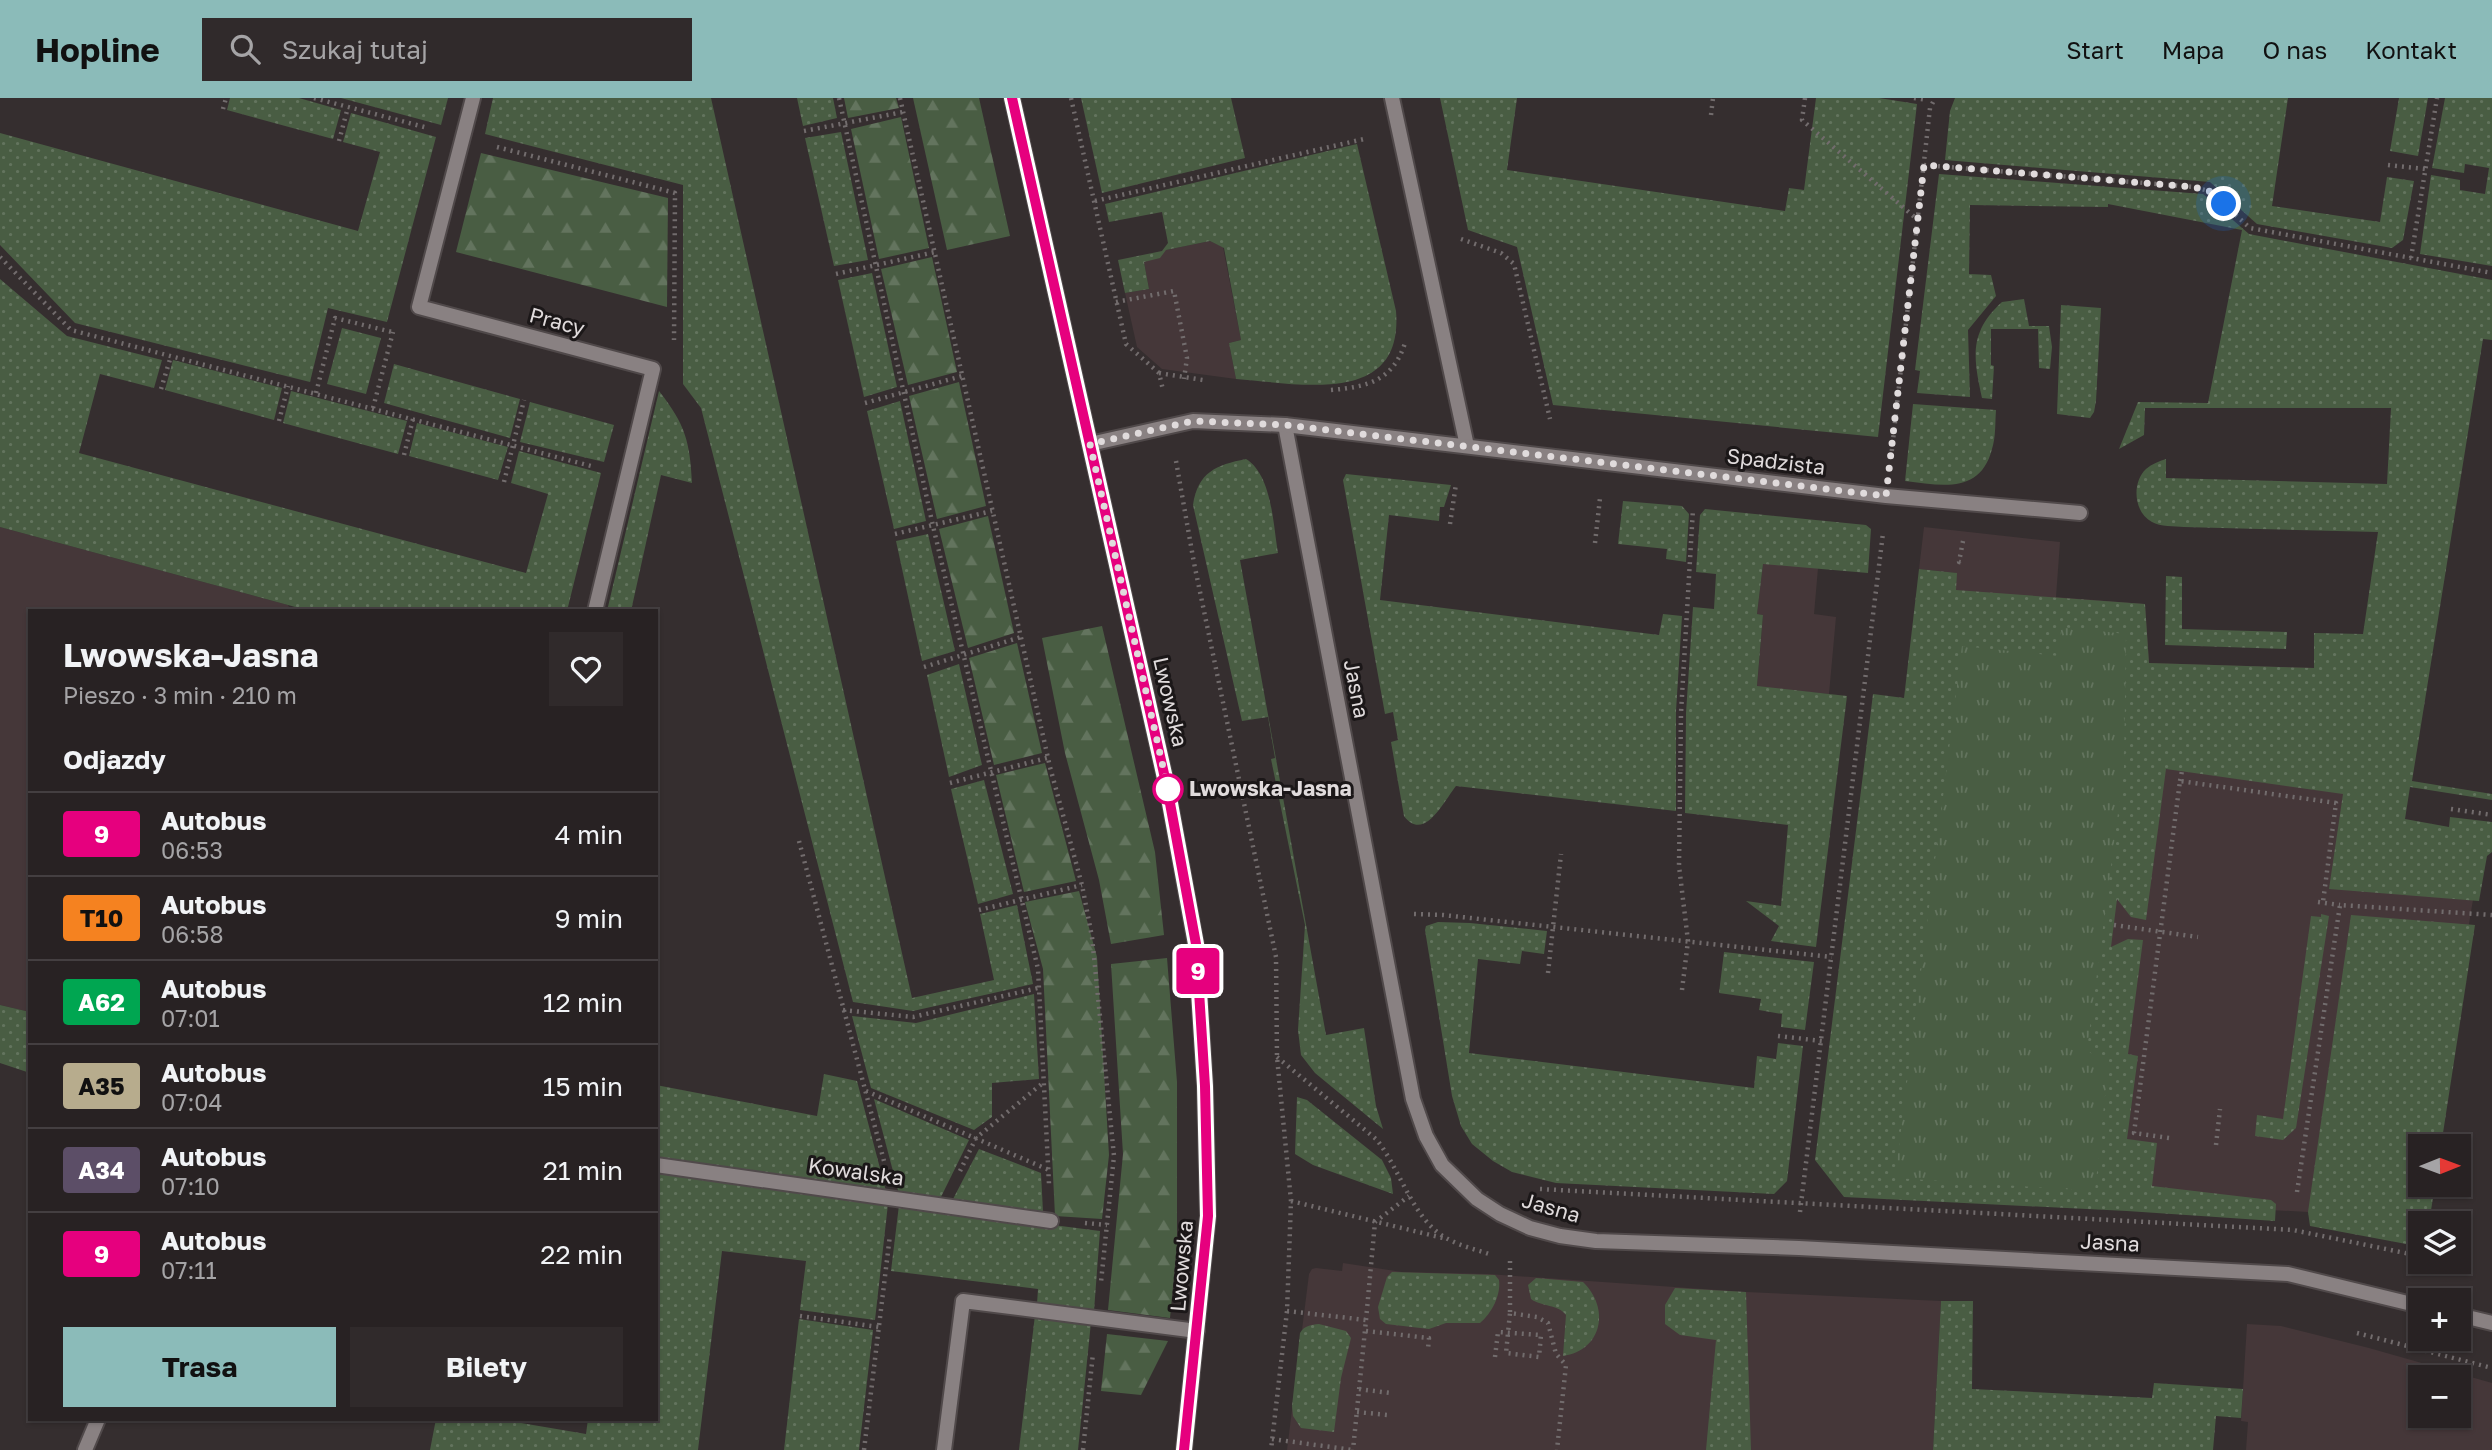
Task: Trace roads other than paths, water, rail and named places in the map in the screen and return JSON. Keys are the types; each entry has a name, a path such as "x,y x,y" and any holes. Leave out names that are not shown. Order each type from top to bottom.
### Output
{"street":[{"name":"Pracy","path":"473,98 419,307 653,369 595,609"},
{"name":"Lwowska","path":"1012,98 1167,787 1196,944 1205,1086 1208,1216 1184,1450"},
{"path":"1392,98 1467,446"},
{"name":"Spadzista","path":"1090,444 1193,421 1285,425 1886,496 2080,513"},
{"name":"Jasna","path":"1285,425 1413,1099 1426,1136 1441,1164 1477,1199 1500,1214 1530,1228 1595,1241 1799,1248 2288,1274 2408,1303"},
{"name":"Kowalska","path":"658,1165 1051,1221"},
{"path":"944,1450 963,1301 1197,1331"},
{"path":"2471,1318 2492,1323"},
{"path":"85,1450 97,1421"}],"place":[{"name":"Lwowska-Jasna","path":"1168,789"}]}
